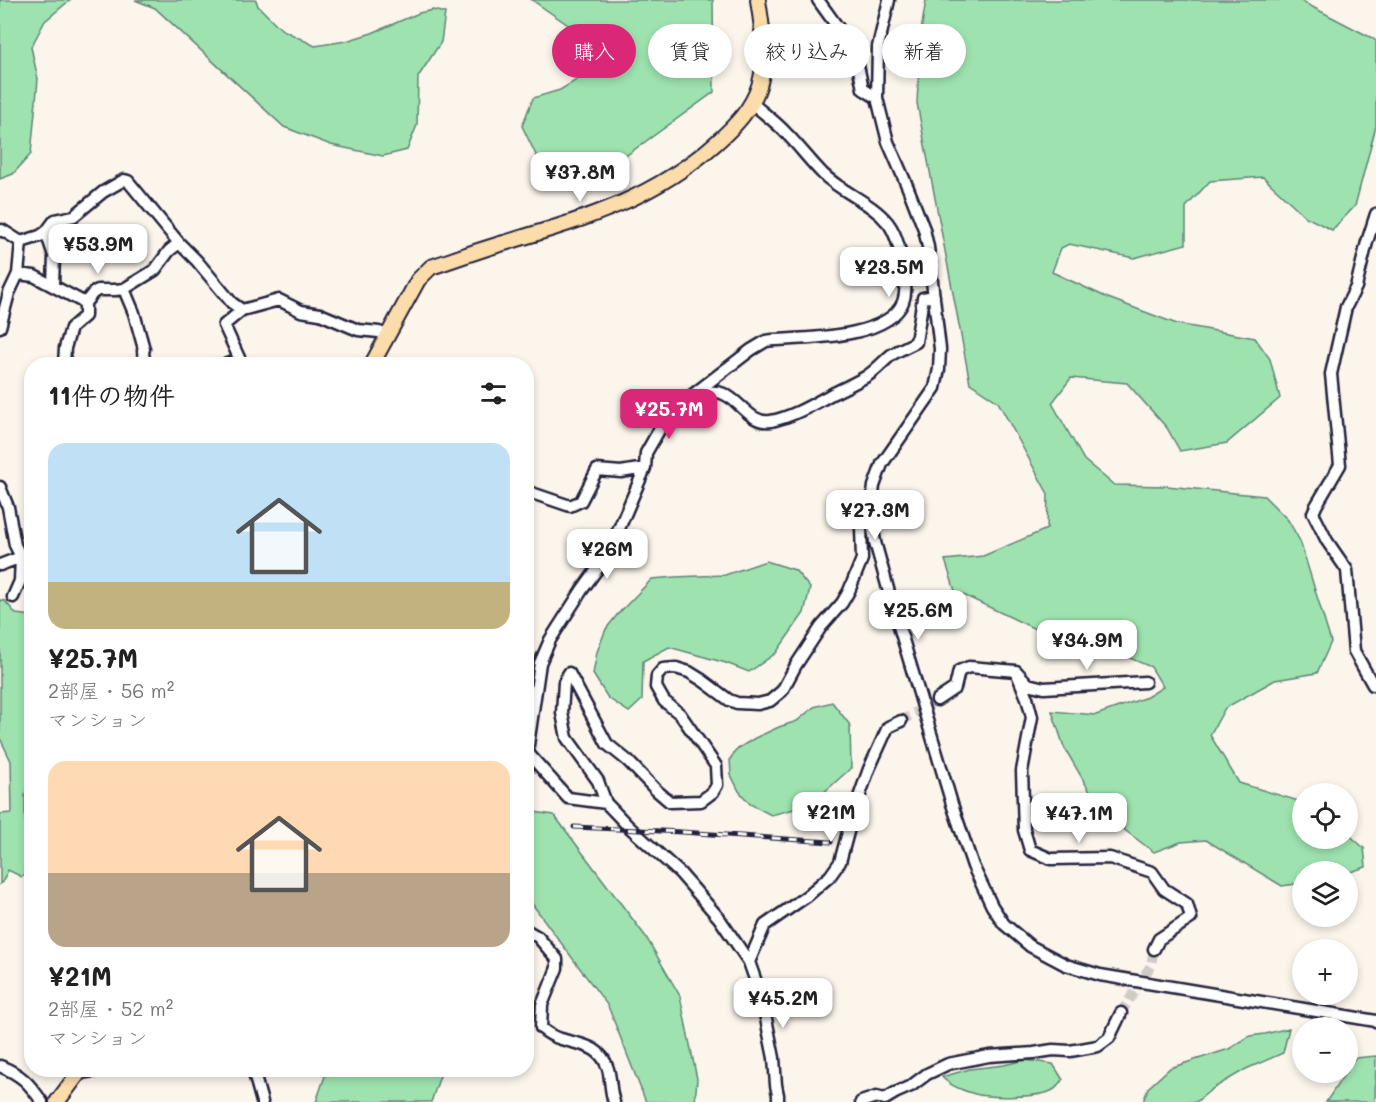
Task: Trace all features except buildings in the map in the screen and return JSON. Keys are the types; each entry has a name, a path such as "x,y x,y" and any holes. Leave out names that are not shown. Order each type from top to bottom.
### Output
{"main road":[{"path":"376,357 418,280 431,267 562,226 630,200 658,186 706,152 726,134 752,103 759,87 763,69 762,25 758,0"},
{"path":"57,1102 76,1077"}],"street":[{"path":"818,0 856,56 863,89 877,98"},
{"path":"889,0 878,47 877,98 888,142 908,188 928,246 940,349 939,369 934,388 882,464 874,486 871,516 880,562 951,804 973,866 992,906 1004,924 1030,946 1066,965 1100,975 1376,1021"},
{"path":"534,703 540,663 550,640 614,546 618,531 645,468 646,453 667,416 751,350 766,341 858,332 888,318 903,304 906,292 903,268 896,237 890,226 881,215 824,175 787,133 752,103"},
{"path":"0,231 2,230 21,242 40,236 55,220 74,216 102,192 123,180 128,181 178,243 197,261 232,303 242,310"},
{"path":"1376,213 1356,287 1346,307 1331,374 1340,465 1313,513 1327,541 1347,570 1354,651 1373,685 1376,683"},
{"path":"46,232 54,256 53,285"},
{"path":"0,327 9,293 18,274 21,242"},
{"path":"64,357 71,328 85,316 86,303 93,293 98,290 124,289 155,270 178,243"},
{"path":"18,274 34,276 86,303"},
{"path":"124,289 134,313 144,349 144,357"},
{"path":"678,406 700,395 716,392 736,401 757,420 769,422 804,410 868,376 891,356 916,342 923,298 934,296"},
{"path":"239,357 224,325 242,310 279,300 301,311 320,314 358,330 388,335"},
{"path":"534,494 570,506 581,501 597,470 621,472 645,468"},
{"path":"0,487 8,507 15,545 24,555"},
{"path":"778,1102 772,1046 762,999 749,962 719,918 680,873 606,803 598,781 567,738 562,713 564,682 569,673 607,744 628,761 656,790 670,802 700,801 713,792 717,785 716,766 681,714 664,700 656,687 657,676 663,669 676,668 689,672 729,700 737,703 758,704 770,701 782,691 821,627 842,603 849,591 862,559 861,527 871,516"},
{"path":"0,565 24,558"},
{"path":"13,597 24,565"},
{"path":"937,700 955,688 959,671 969,667 1016,671 1028,684 1044,688 1145,682"},
{"path":"1016,671 1032,717 1022,771 1024,830 1030,850 1051,859 1110,858 1152,872 1164,889 1187,903 1191,918 1159,939 1154,949"},
{"path":"749,962 765,926 807,896 830,876 840,862 852,817 869,769 888,727 901,721"},
{"path":"534,760 568,798 606,803"},
{"path":"534,935 557,959 557,968 542,1005 541,1028 549,1035 584,1044 597,1051 608,1067 614,1102"},
{"path":"861,1102 876,1097 885,1099 948,1064 989,1056 1053,1050 1070,1051 1098,1046 1109,1038 1121,1013"},
{"path":"0,1066 17,1073 42,1102"},
{"path":"255,1077 262,1102"}],"green space":[{"path":"0,0 70,0 45,21 31,47 38,79 31,154 13,174 0,179"},
{"path":"135,0 256,0 258,6 281,29 315,46 346,41 372,33 419,13 433,10 445,13 441,42 418,77 417,125 407,150 383,156 331,145 284,127 155,8"},
{"path":"532,0 713,0 713,24 648,24 648,78 714,78 714,92 613,165 537,157 522,126 533,98 560,90 580,78 636,78 636,24 567,24"},
{"path":"926,0 1299,0 1376,41 1376,126 1355,206 1332,230 1306,217 1263,177 1210,181 1186,207 1186,244 1134,258 1069,244 1061,248 1052,272 1108,298 1177,324 1255,338 1270,359 1280,398 1227,443 1180,451 1167,428 1127,383 1071,378 1052,403 1084,460 1114,485 1167,486 1264,496 1288,520 1300,541 1331,642 1317,673 1275,680 1225,708 1210,735 1239,783 1292,799 1292,849 1358,849 1358,843 1364,848 1366,867 1358,870 1358,861 1292,861 1292,884 1282,886 1206,840 1181,842 1154,852 1103,814 1064,747 1052,711 1096,715 1147,697 1163,687 1151,667 1097,644 1052,637 955,591 945,560 983,556 1047,529 1048,494 998,402 970,383 917,103 918,78 966,78 966,24 922,24"},
{"path":"766,561 795,570 810,588 804,613 776,653 749,672 669,647 643,661 642,700 629,712 608,698 593,674 597,652 606,629 652,579 725,575"},
{"path":"0,600 5,601 16,614 24,615 24,876 8,870 0,884 0,814 12,813 11,761 0,738"},
{"path":"832,702 850,725 851,768 810,805 771,815 750,804 739,791 731,775 730,759 737,749 755,738 797,721 814,707"},
{"path":"534,812 554,815 646,937 680,996 697,1079 695,1102 646,1102 608,1006 534,906"},
{"path":"1289,1028 1283,1053 1246,1069 1212,1089 1196,1102 1143,1102 1148,1088 1170,1068 1229,1049 1250,1036"},
{"path":"1376,1056 1375,1102 1326,1102 1338,1083 1358,1083 1358,1058"},
{"path":"1025,1060 1053,1064 1063,1080 1047,1093 1003,1097 971,1093 953,1086 942,1077 970,1069"},
{"path":"325,1077 440,1077 431,1102 316,1102"}],"tunnel":[{"path":"901,721 937,700"},
{"path":"1121,1013 1151,965 1154,949"}],"railway":[{"path":"574,827 831,842"}]}
